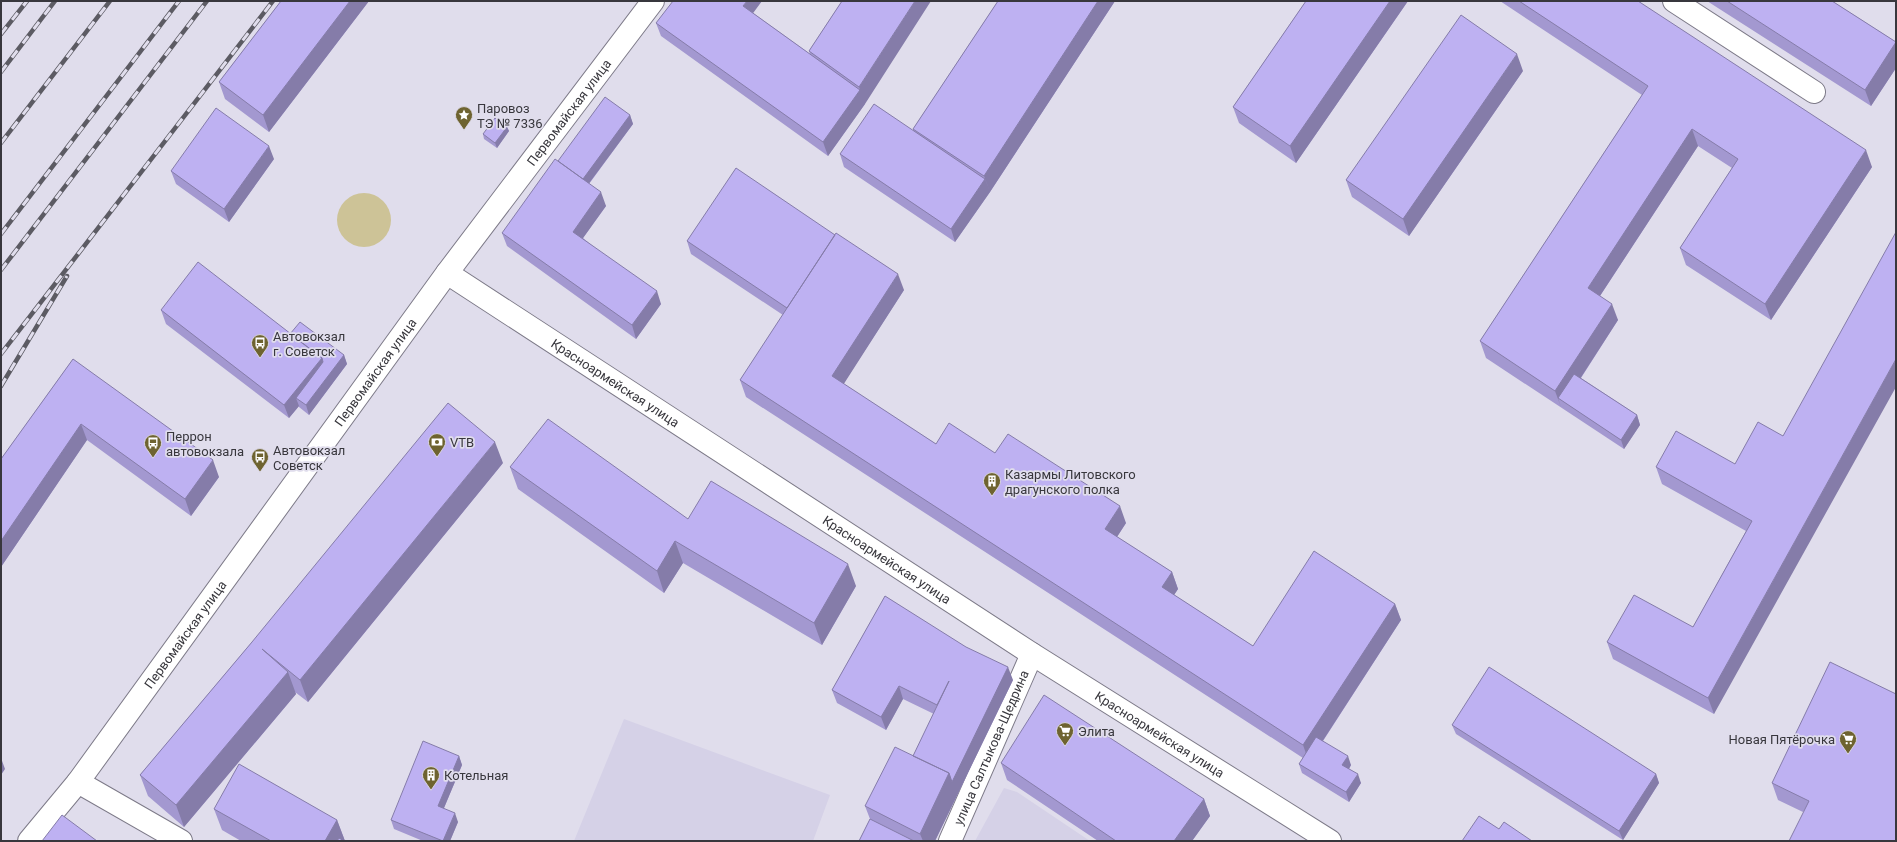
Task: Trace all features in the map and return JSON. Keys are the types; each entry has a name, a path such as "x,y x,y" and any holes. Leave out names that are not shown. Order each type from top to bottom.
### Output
{"street":[{"name":"Первомайская улица","path":"29,841 78,782 448,273 653,1"},
{"path":"1674,1 1814,92"},
{"name":"Красноармейская улица","path":"448,273 1032,654 1330,841"},
{"name":"улица Салтыкова-Щедрина","path":"950,841 1032,654"},
{"path":"78,782 181,841"}],"shaded area":[{"path":"364,193 374,195 383,201 389,210 391,220 389,230 383,239 374,245 364,247 354,245 345,239 339,230 337,220 339,210 345,201 354,195"},
{"path":"624,719 830,795 813,841 574,841"},
{"path":"1004,788 1017,792 1090,841 975,841"}],"building":[{"path":"281,1 350,1 263,115 219,82"},
{"path":"673,1 747,1 743,6 860,90 823,142 656,23"},
{"path":"842,1 915,1 859,87 809,51"},
{"path":"998,1 1098,1 984,176 913,129"},
{"path":"1306,1 1390,1 1290,146 1233,107"},
{"path":"1519,1 1638,1 1866,150 1765,304 1680,248 1738,159 1692,129 1588,288 1612,304 1555,391 1480,341 1648,86"},
{"path":"1727,1 1832,1 1896,42 1865,90"},
{"path":"1461,15 1517,54 1403,219 1346,180"},
{"path":"605,97 630,115 583,179 558,161"},
{"path":"874,104 985,179 951,229 840,154"},
{"path":"216,108 269,146 224,209 171,171"},
{"path":"495,118 507,127 495,143 483,134"},
{"path":"555,159 601,192 573,232 657,291 632,325 502,233"},
{"path":"736,168 835,235 787,308 687,241"},
{"path":"1896,232 1896,359 1708,698 1607,642 1634,595 1693,627 1752,521 1656,467 1676,431 1735,464 1758,422 1783,436"},
{"name":"Казармы Литовского драгунского полка","path":"836,233 898,274 832,376 936,444 949,423 995,453 1008,434 1120,506 1105,529 1172,572 1162,587 1253,646 1314,551 1395,604 1303,745 740,380"},
{"name":"Автовокзал г. Советск","path":"198,262 322,358 284,405 161,310"},
{"path":"300,322 344,355 306,405 296,398 323,362 322,358 290,334"},
{"name":"Перрон автовокзала","path":"73,359 213,460 185,499 81,424 1,541 1,459"},
{"path":"1574,374 1637,415 1621,440 1558,398"},
{"path":"448,403 495,442 300,680 262,649 288,672 176,805 140,775 252,642"},
{"path":"548,419 688,519 711,481 848,564 814,623 675,541 657,571 510,467"},
{"path":"885,596 966,647 1008,667 952,782 949,773 913,756 949,681 937,705 899,686 881,717 832,690"},
{"name":"Новая Пятёрочка","path":"1830,662 1896,694 1896,841 1789,841 1809,801 1772,783"},
{"path":"1489,667 1656,774 1619,831 1452,725"},
{"name":"Элита","path":"1044,695 1204,799 1174,841 1116,841 1001,763"},
{"path":"1316,737 1348,756 1342,765 1358,774 1346,792 1299,764"},
{"name":"Котельная","path":"423,741 459,756 438,806 455,813 443,841 391,820"},
{"path":"895,747 949,773 920,834 865,806"},
{"path":"239,764 337,820 325,841 271,841 214,809"},
{"path":"62,815 97,841 42,841"},
{"path":"1479,816 1499,829 1504,822 1532,841 1462,841"},
{"path":"870,819 914,841 859,841"},
{"path":"339,838 344,841 337,841"}],"railway":[{"path":"1,34 27,1"},
{"path":"1,72 55,1"},
{"path":"1,143 110,1"},
{"path":"1,234 179,1"},
{"path":"1,270 207,1"},
{"path":"1,354 273,1"},
{"path":"1,386 67,276"}],"place":[{"name":"Паровоз ТЭ № 7336","path":"464,130"},
{"name":"Автовокзал г. Советск","path":"260,358"},
{"name":"VTB","path":"437,457"},
{"name":"Перрон автовокзала","path":"153,458"},
{"name":"Автовокзал Советск","path":"260,472"},
{"name":"Казармы Литовского драгунского полка","path":"992,496"},
{"name":"Элита","path":"1065,746"},
{"name":"Новая Пятёрочка","path":"1848,754"},
{"name":"Котельная","path":"431,790"}]}
